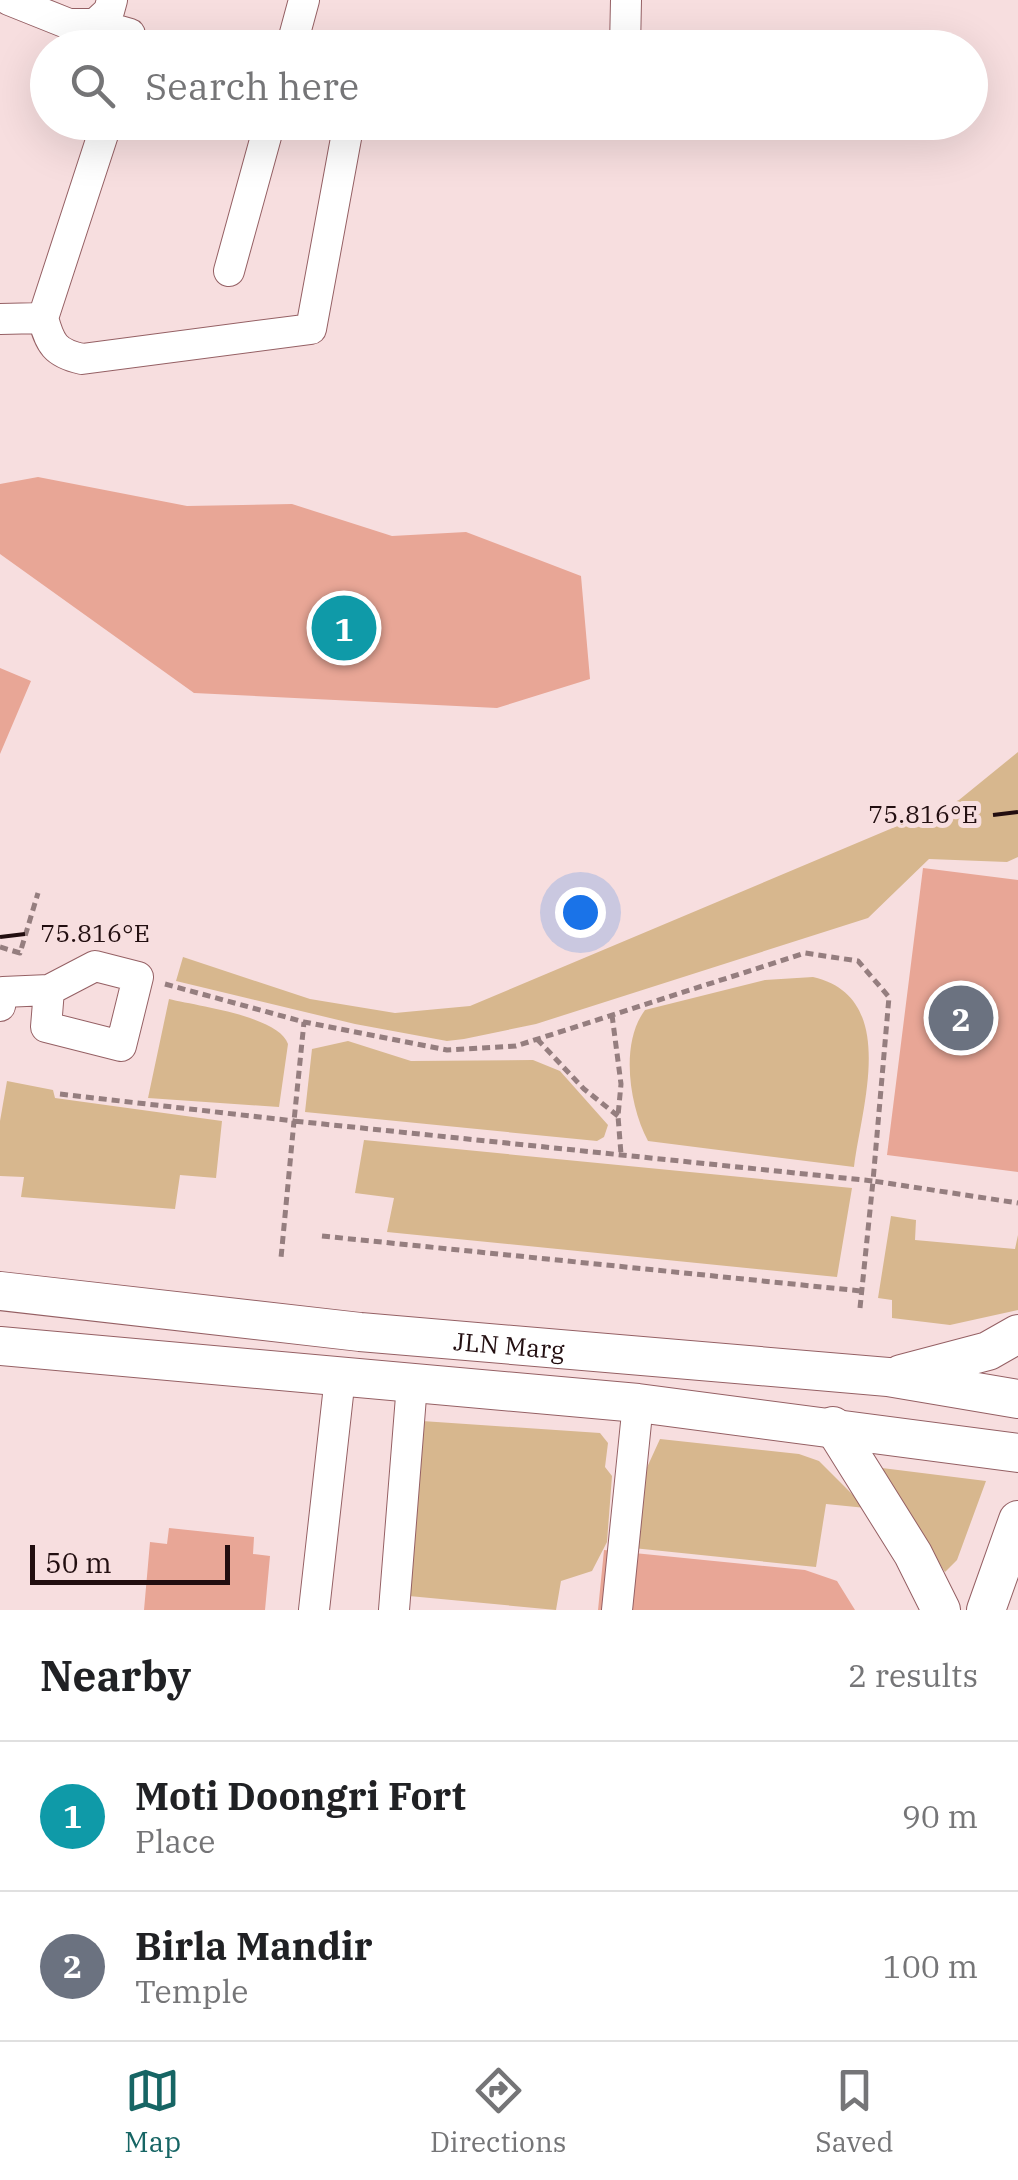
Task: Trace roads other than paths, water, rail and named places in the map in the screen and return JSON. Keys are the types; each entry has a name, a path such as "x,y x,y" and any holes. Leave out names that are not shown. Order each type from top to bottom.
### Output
{"main road":[{"name":"JLN Marg","path":"0,1291 360,1332 889,1378 1018,1399"},
{"path":"889,1378 988,1352 1018,1334"},
{"name":"JLN Marg","path":"0,1346 638,1403 1018,1453"},
{"path":"833,1426 914,1554 941,1610"},
{"path":"986,1610 1018,1520"}],"street":[{"path":"9,0 69,24 104,12 125,30"},
{"path":"296,30 304,0"},
{"path":"625,30 626,0"},
{"path":"101,140 43,318 49,342 62,355 82,359 311,328 346,140"},
{"path":"229,271 265,140"},
{"path":"0,319 43,318"},
{"path":"0,1006 3,992 50,990 95,966 138,977 121,1046 46,1027 50,990"},
{"path":"314,1610 340,1377"},
{"path":"394,1610 412,1384"},
{"path":"617,1610 638,1403"}],"place":[{"name":"Moti Doongri Fort","path":"344,628"},
{"name":"Birla Mandir","path":"961,1018"}]}
